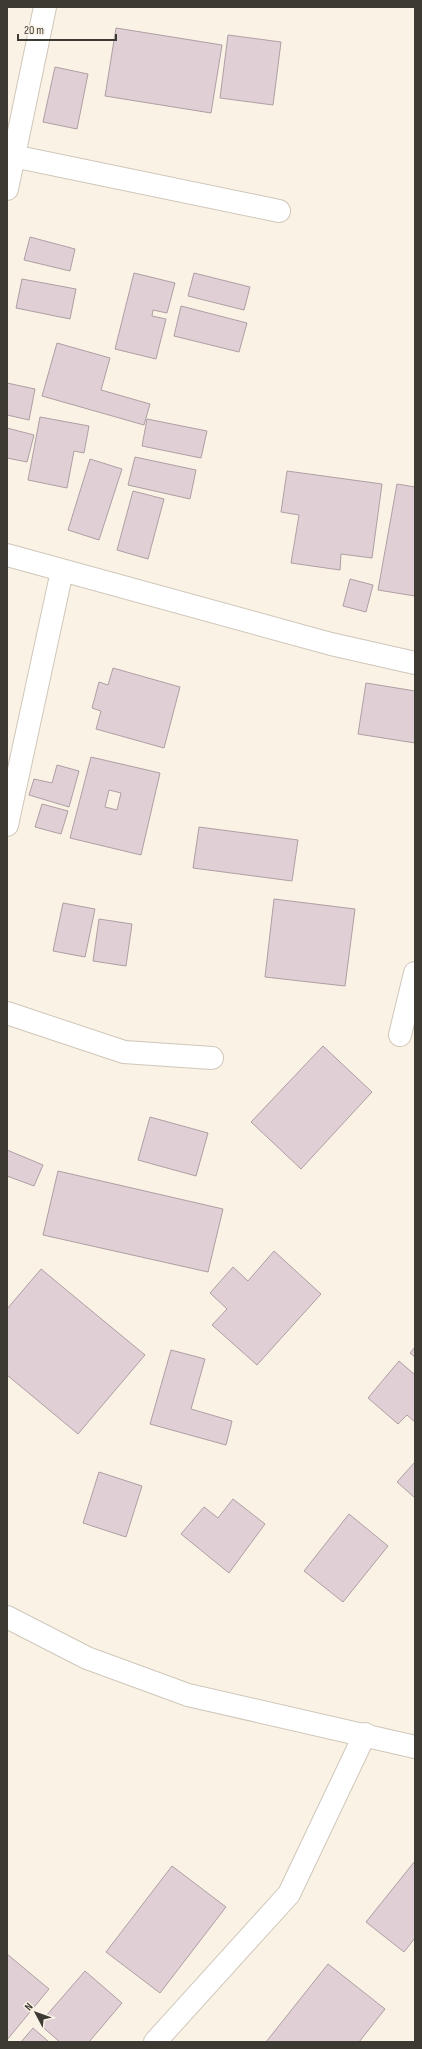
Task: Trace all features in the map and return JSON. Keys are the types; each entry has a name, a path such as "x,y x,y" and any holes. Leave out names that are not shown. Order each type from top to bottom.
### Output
{"street":[{"path":"7,189 45,7"},
{"path":"13,156 279,211"},
{"path":"7,555 331,644 415,663"},
{"path":"7,825 62,571"},
{"path":"400,1035 415,973"},
{"path":"7,1013 124,1052 212,1058"},
{"path":"7,1617 87,1658 188,1695 365,1734 415,1747"},
{"path":"155,2042 288,1894 365,1734"}],"building":[{"path":"116,28 222,45 211,113 105,96"},
{"path":"228,35 281,42 273,105 220,98"},
{"path":"55,67 88,74 77,129 43,122"},
{"path":"30,237 75,249 70,271 24,260"},
{"path":"134,273 175,283 167,313 153,310 152,316 166,319 156,359 115,349"},
{"path":"194,273 250,287 244,310 188,296"},
{"path":"22,279 76,289 70,319 16,308"},
{"path":"181,306 247,323 239,352 174,336"},
{"path":"57,343 110,358 101,390 150,404 144,425 42,396"},
{"path":"7,383 35,389 29,420 7,415"},
{"path":"40,417 89,426 84,453 74,451 67,488 28,480"},
{"path":"147,419 207,431 201,458 142,446"},
{"path":"7,428 34,435 27,462 7,458"},
{"path":"135,457 196,470 190,499 128,485"},
{"path":"90,459 122,469 99,540 68,530"},
{"path":"287,471 382,484 372,558 341,554 340,570 291,563 299,515 281,512"},
{"path":"397,484 415,487 415,596 378,590"},
{"path":"133,491 164,499 148,559 117,550"},
{"path":"350,579 373,585 366,612 343,606"},
{"path":"113,668 180,687 164,748 96,729 101,711 92,708 99,682 108,685"},
{"path":"366,683 415,691 415,743 358,734"},
{"path":"91,757 160,773 141,855 70,838","holes":["109,790 121,793 117,810 105,807"]},
{"path":"57,765 79,771 69,807 29,795 34,779 52,783"},
{"path":"42,804 68,811 61,834 35,827"},
{"path":"199,827 298,840 292,881 193,868"},
{"path":"274,899 355,909 345,986 265,977"},
{"path":"63,903 95,909 85,957 53,951"},
{"path":"99,919 132,924 126,966 93,961"},
{"path":"323,1046 372,1092 301,1169 251,1122"},
{"path":"150,1117 208,1133 196,1176 138,1160"},
{"path":"7,1150 43,1165 34,1186 7,1176"},
{"path":"58,1171 223,1209 208,1272 43,1235"},
{"path":"274,1251 321,1294 257,1365 212,1325 227,1309 210,1293 233,1267 248,1281"},
{"path":"41,1269 145,1355 78,1434 7,1375 7,1309"},
{"path":"415,1347 415,1357 410,1353"},
{"path":"171,1350 205,1359 191,1409 232,1421 226,1445 150,1424"},
{"path":"399,1361 415,1375 415,1422 407,1415 398,1424 368,1398"},
{"path":"415,1462 415,1498 397,1482"},
{"path":"99,1472 142,1486 126,1537 83,1523"},
{"path":"233,1499 265,1524 229,1573 181,1534 204,1507 218,1518"},
{"path":"349,1514 388,1546 343,1602 304,1571"},
{"path":"415,1861 415,1938 404,1952 366,1922"},
{"path":"172,1866 226,1907 160,1993 106,1952"},
{"path":"7,1954 49,1989 7,2040"},
{"path":"328,1964 385,2009 359,2042 266,2042"},
{"path":"85,1971 122,2003 89,2042 60,2042 39,2024"},
{"path":"33,2028 49,2042 21,2042"}]}
